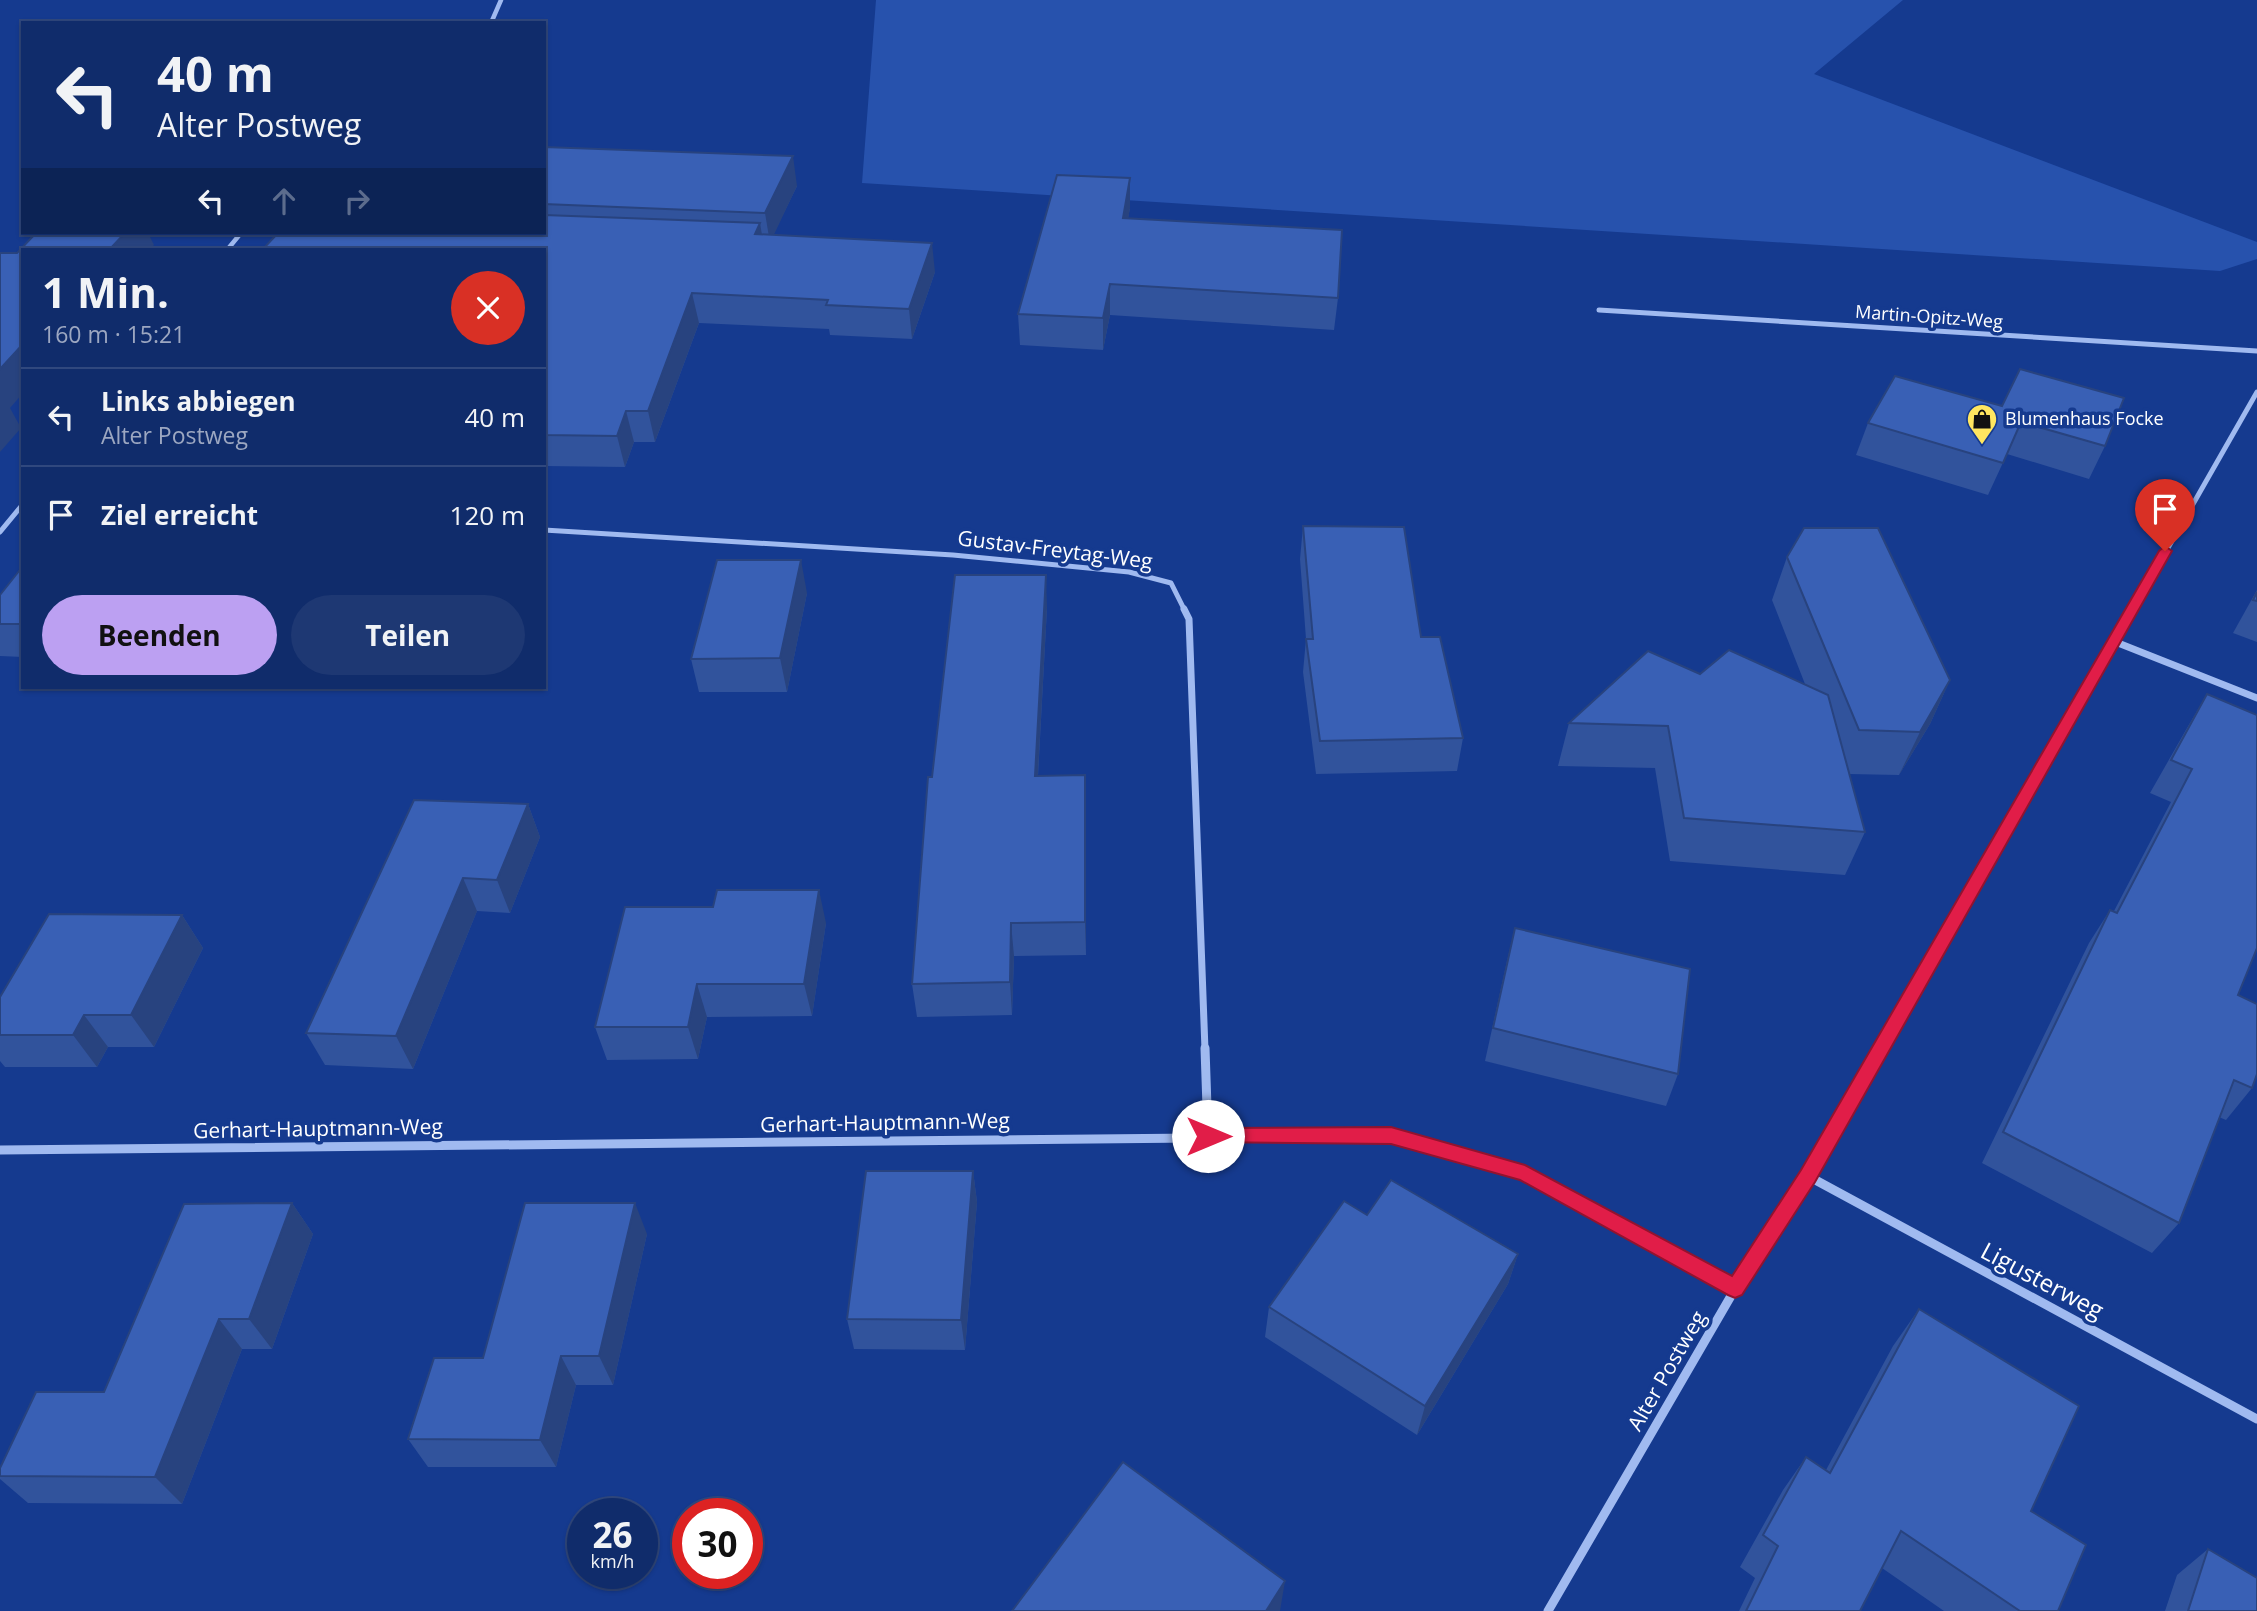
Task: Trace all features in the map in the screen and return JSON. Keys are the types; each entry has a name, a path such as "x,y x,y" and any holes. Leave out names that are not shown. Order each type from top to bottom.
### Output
{"street":[{"path":"492,21 501,0"},
{"name":"Martin-Opitz-Weg","path":"1599,310 2257,351"},
{"name":"Alter Postweg","path":"1548,1611 1735,1289 1808,1176 2257,392"},
{"path":"0,531 21,508"},
{"name":"Gustav-Freytag-Weg","path":"546,530 953,555 1129,572 1171,583 1189,619 1208,1136"},
{"path":"2113,641 2257,698"},
{"name":"Gerhart-Hauptmann-Weg","path":"0,1150 1391,1136 1525,1173 1735,1289"},
{"name":"Ligusterweg","path":"1808,1176 2257,1419"}],"shaded area":[{"path":"876,0 1903,0 1814,74 2257,242 2257,259 2220,271 862,183"}],"building":[{"path":"546,147 793,156 765,213 546,204"},
{"path":"1057,175 1130,178 1123,218 1342,230 1338,298 1110,284 1103,318 1018,314"},
{"path":"546,215 760,223 755,234 932,243 909,309 826,305 828,300 692,293 648,411 626,411 617,436 546,435 546,248 264,248 276,235 546,235"},
{"path":"34,235 123,235 111,248 22,248"},
{"path":"21,249 21,346 0,369 0,253 17,253"},
{"path":"2020,369 2124,398 2105,446 2021,422 2003,463 1868,423 1895,376 2002,406"},
{"path":"1303,526 1404,527 1421,637 1440,637 1463,738 1320,741 1306,639 1313,639"},
{"path":"1804,528 1878,528 1950,680 1920,732 1859,730 1787,557"},
{"path":"717,560 801,560 780,658 691,659"},
{"path":"21,569 21,624 0,624 0,595"},
{"path":"955,575 1046,575 1035,776 1085,775 1085,922 1011,923 1010,982 912,984 928,777 932,777"},
{"path":"1729,650 1828,695 1865,832 1684,818 1668,726 1569,723 1648,651 1700,674"},
{"path":"2207,694 2257,715 2257,948 2238,995 2257,1004 2257,1074 2252,1088 2234,1080 2179,1223 2003,1132 2110,910 2117,913 2192,769 2171,760"},
{"path":"414,800 528,804 497,880 463,878 396,1036 306,1033"},
{"path":"717,890 819,890 804,984 697,984 688,1027 595,1027 625,907 713,907"},
{"path":"49,914 182,915 131,1015 84,1015 73,1035 0,1035 0,997"},
{"path":"1515,928 1690,969 1678,1074 1493,1028"},
{"path":"866,1171 973,1171 961,1320 847,1319"},
{"path":"1391,1180 1518,1254 1425,1406 1269,1307 1344,1201 1367,1215"},
{"path":"292,1203 249,1319 219,1319 155,1477 0,1476 0,1468 36,1392 104,1392 184,1204"},
{"path":"525,1203 635,1203 599,1356 561,1356 540,1440 408,1439 434,1358 483,1358"},
{"path":"1919,1309 2079,1406 2031,1511 2086,1545 2058,1611 2020,1611 1901,1531 1860,1611 1746,1611 1778,1546 1763,1535 1806,1457 1830,1473"},
{"path":"1123,1462 1285,1581 1266,1611 1012,1611"},
{"path":"2208,1549 2257,1578 2257,1611 2188,1611"}],"place":[{"name":"Blumenhaus Focke","path":"1982,446"}],"route":[{"path":"1208,1136 1391,1136 1525,1173 1735,1289 1808,1176 2165,551"}]}
